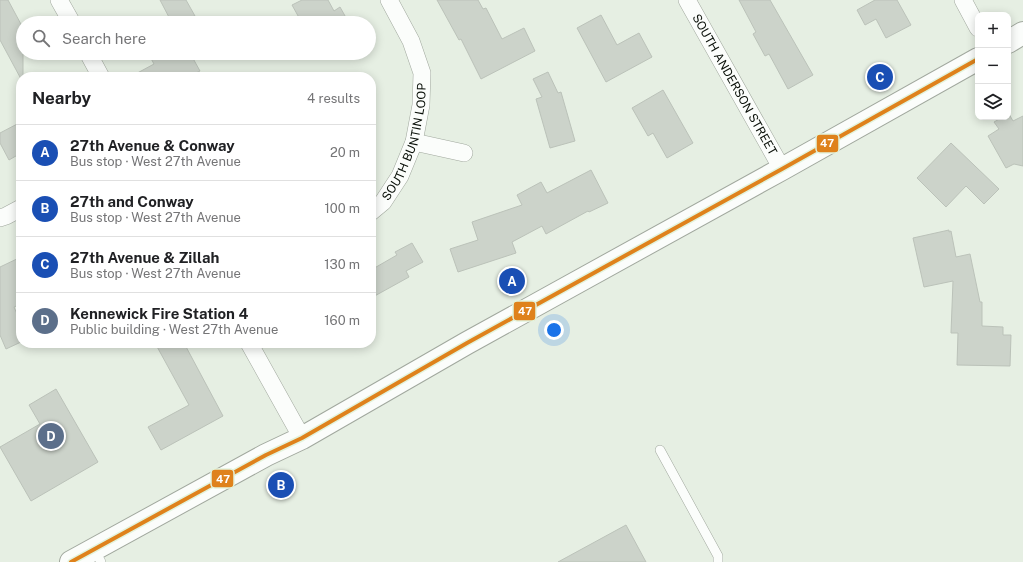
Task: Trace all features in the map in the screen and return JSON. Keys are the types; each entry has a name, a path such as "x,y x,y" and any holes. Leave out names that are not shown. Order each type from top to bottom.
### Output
{"main road":[{"path":"1011,40 1023,33"},
{"path":"70,562 97,556 266,455 302,438 467,344 975,61"}],"street":[{"path":"59,0 68,16"},
{"name":"SOUTH BUNTIN LOOP","path":"376,208 383,202 400,176 414,142 421,105 422,73 411,41 389,0"},
{"name":"SOUTH ANDERSON STREET","path":"687,0 782,169"},
{"path":"963,0 975,22"},
{"path":"92,60 99,72"},
{"path":"414,142 464,153"},
{"path":"0,218 16,211"},
{"path":"252,348 302,438"}],"lane":[{"path":"660,450 718,556 718,562"}],"building":[{"path":"0,0 8,0 17,16 16,60 23,60 23,72 17,72 0,40"},
{"path":"160,0 186,0 195,16 168,16"},
{"path":"302,0 328,0 334,11 340,7 345,16 298,16 292,5"},
{"path":"437,0 478,0 483,9 486,8 502,39 524,28 535,51 481,79 461,39 459,40"},
{"path":"739,0 770,0 813,75 788,89 769,54 765,56 753,34 756,32"},
{"path":"875,0 897,0 911,25 886,38 876,19 865,25 857,10"},
{"path":"601,15 617,45 639,33 652,57 606,82 577,28"},
{"path":"152,60 194,60 200,71 139,72 154,64"},
{"path":"548,72 558,93 561,92 575,141 550,148 536,99 542,97 533,79"},
{"path":"663,90 693,143 667,158 653,133 648,136 632,108"},
{"path":"1023,116 1023,166 1014,164 1006,168 988,136 999,129 994,122 998,120 1011,120 1011,118 1013,121"},
{"path":"16,125 16,156 9,160 0,143 0,133"},
{"path":"951,143 999,189 984,204 966,186 946,207 917,178"},
{"path":"591,170 608,203 589,212 588,211 546,234 542,226 512,242 516,253 458,272 450,249 478,240 472,222 522,205 517,195 541,182 547,193"},
{"path":"949,230 949,232 951,231 956,257 970,254 980,302 982,302 982,326 1003,327 1003,335 1011,335 1010,366 957,365 958,333 951,333 953,281 924,287 913,238"},
{"path":"412,243 423,262 406,271 409,277 376,295 376,267 397,255 395,252"},
{"path":"16,259 16,306 14,307 16,312 16,344 6,349 0,335 0,267"},
{"path":"158,348 187,348 223,416 161,450 148,427 189,405"},
{"path":"56,389 98,462 31,501 0,447 40,424 29,405"},
{"path":"626,525 646,562 558,562"}],"transit line":[{"name":"47","path":"71,562 266,455 302,438 467,343 975,61"}],"place":[{"name":"27th Avenue & Zillah","path":"880,77"},
{"name":"27th Avenue & Conway","path":"512,281"},
{"name":"Kennewick Fire Station 4","path":"51,436"},
{"name":"27th and Conway","path":"281,485"}]}
